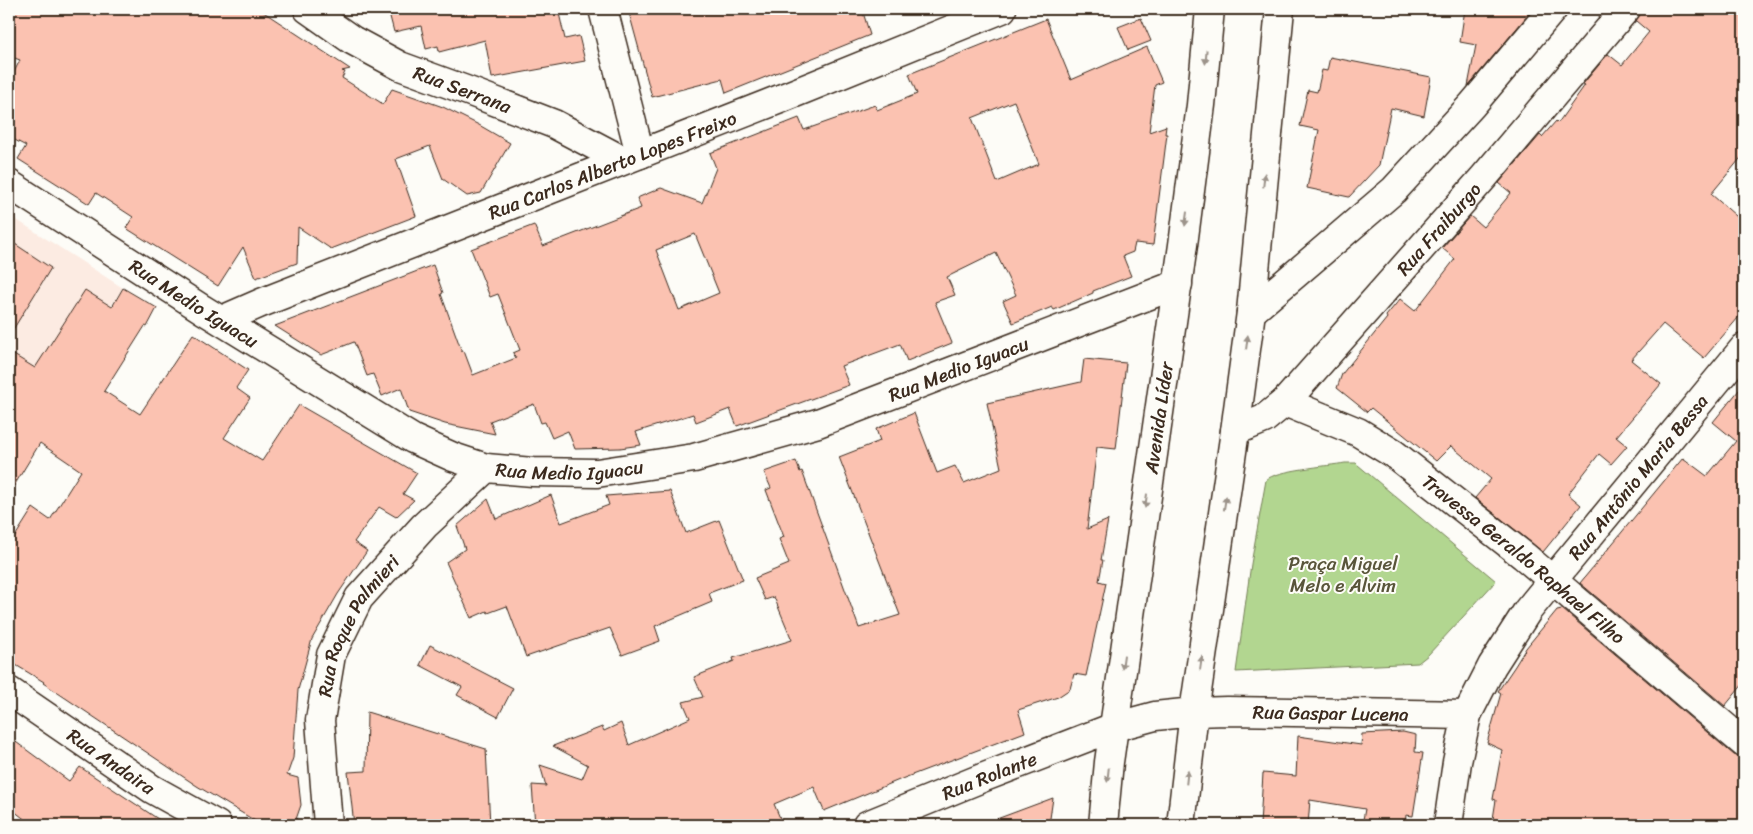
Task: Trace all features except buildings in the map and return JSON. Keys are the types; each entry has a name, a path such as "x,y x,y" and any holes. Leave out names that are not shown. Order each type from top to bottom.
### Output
{"street":[{"name":"Rua Serrana","path":"308,9 352,40 400,66 554,124 631,157"},
{"path":"603,9 631,157"},
{"name":"Rua Carlos Alberto Lopes Freixo","path":"222,320 631,157 970,15 1002,9"},
{"name":"Avenida Líder","path":"1102,825 1114,727 1202,105 1210,9"},
{"path":"1181,825 1194,712 1251,312 1280,9"},
{"path":"1251,312 1394,190 1472,105 1553,9"},
{"name":"Rua Fraiburgo","path":"1235,431 1264,419 1285,402 1484,177 1626,9"},
{"name":"Rua Medio Iguacu","path":"9,184 202,309 413,439 453,457 486,468 532,472 597,473 694,458 818,423 1178,284"},
{"name":"Rua Antônio Maria Bessa","path":"1448,825 1456,762 1467,715 1492,666 1528,610 1744,348"},
{"name":"Travessa Geraldo Raphael Filho","path":"1285,402 1358,432 1394,454 1524,556 1744,743"},
{"name":"Rua Roque Palmieri","path":"328,825 320,720 331,655 359,598 424,526 486,468"},
{"name":"Rua Andaira","path":"9,691 152,789 217,825"},
{"name":"Rua Gaspar Lucena","path":"1114,727 1156,716 1194,712 1467,715"},
{"name":"Rua Rolante","path":"867,825 1114,727"}],"shaded area":[{"path":"9,215 123,288 25,433 9,423"}],"green space":[{"name":"Praça Miguel Melo e Alvim","path":"1356,463 1496,581 1428,655 1418,663 1236,672 1251,564 1266,480 1291,471"}]}
